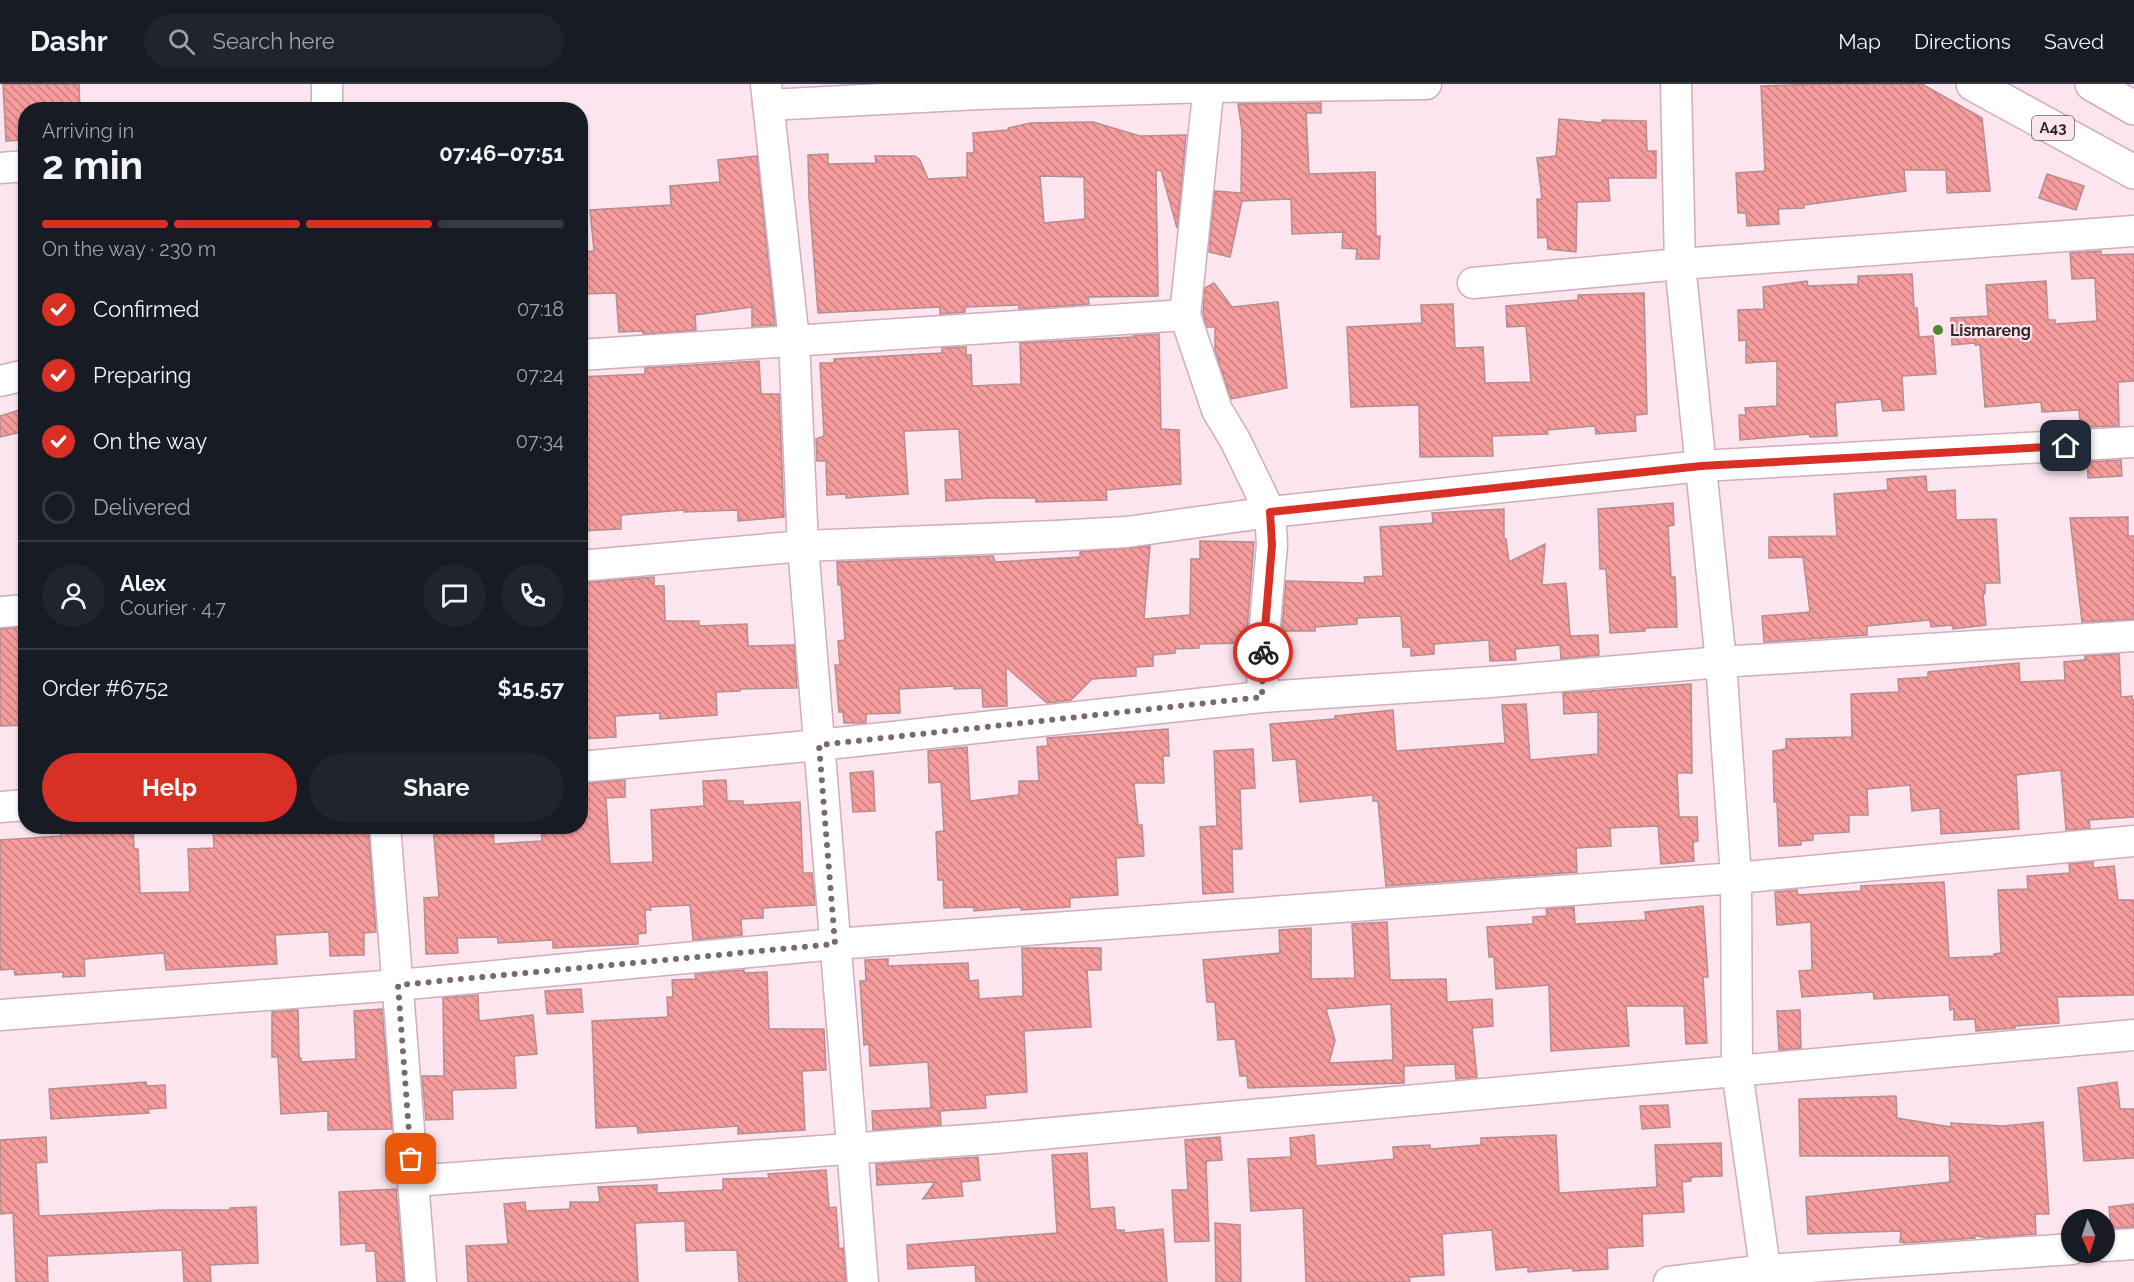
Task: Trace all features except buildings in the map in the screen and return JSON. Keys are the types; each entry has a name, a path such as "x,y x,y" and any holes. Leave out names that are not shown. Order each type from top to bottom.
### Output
{"highway":[{"name":"A43","path":"1973,84 2134,172"},
{"path":"2092,84 2134,108"}],"street":[{"path":"327,84 327,102"},
{"path":"862,1282 803,546 794,340 767,95 979,94 1209,86 1426,84"},
{"path":"1676,84 1680,264 1721,662 1736,878 1737,1071 1766,1276"},
{"path":"1209,86 1185,315 1217,410 1235,440 1270,512 1272,545 1263,646 1262,697"},
{"path":"0,168 18,167"},
{"path":"1473,283 1680,264 2134,231"},
{"path":"588,354 1185,315"},
{"path":"0,381 18,377"},
{"path":"588,565 803,546 1127,532 1270,512 1701,466 2134,442"},
{"path":"0,612 18,611"},
{"path":"588,766 819,745 1262,697 1491,682 1721,662 2134,636"},
{"path":"0,807 18,806"},
{"path":"386,834 421,1282"},
{"path":"0,1015 398,985 835,944 1736,878 2134,841"},
{"path":"413,1180 996,1138 2134,1035"},
{"path":"2115,1245 2134,1244"},
{"path":"1669,1282 1766,1276 2061,1250"}],"way so far":[{"path":"411,1159 398,985 835,944 819,745 1262,697 1263,652"}],"place":[{"name":"Lismareng","path":"1938,330"}],"route":[{"path":"1263,652 1272,545 1270,512 1701,466 2066,446"}]}
